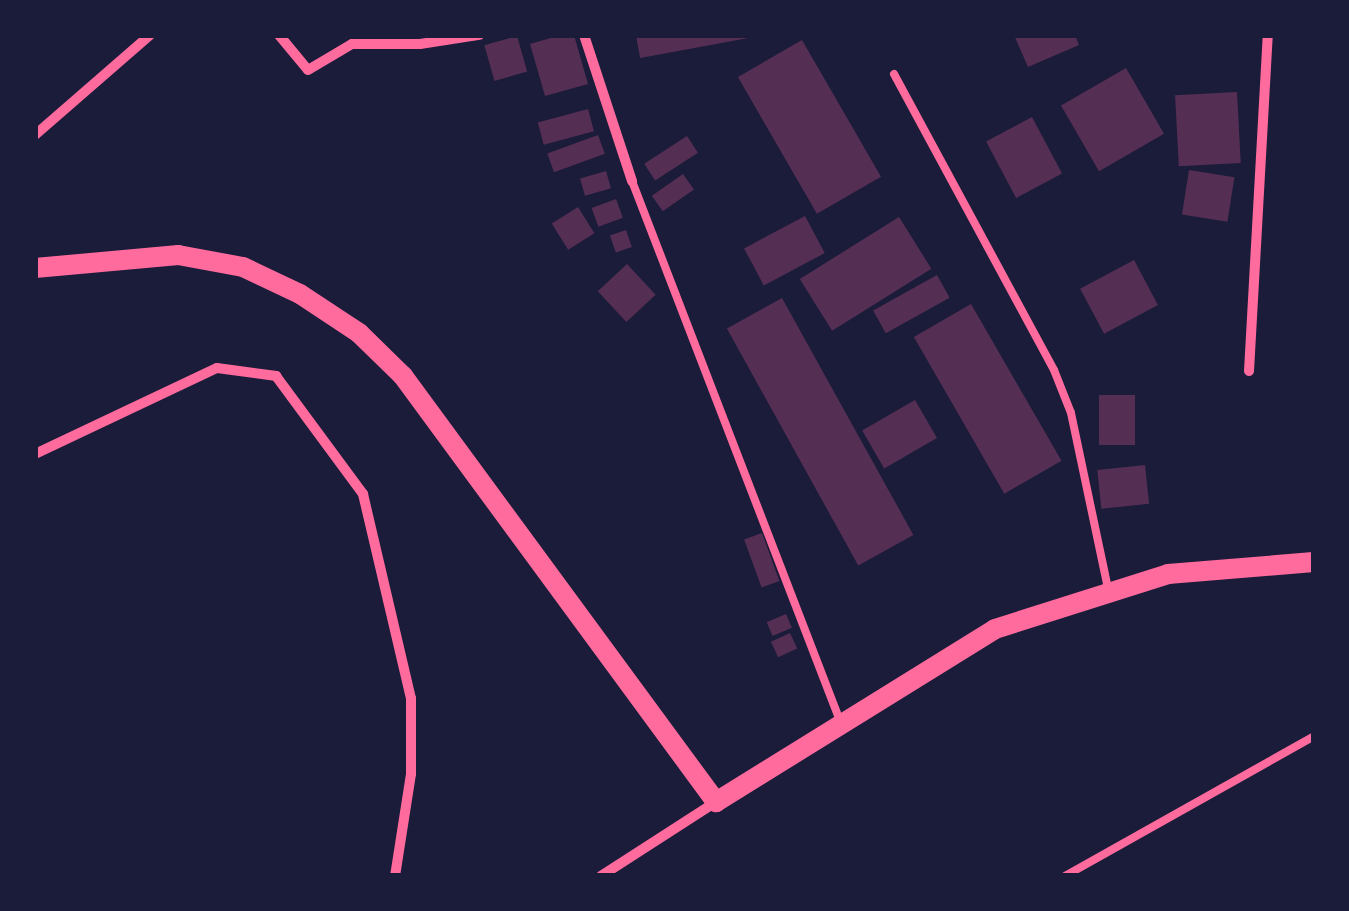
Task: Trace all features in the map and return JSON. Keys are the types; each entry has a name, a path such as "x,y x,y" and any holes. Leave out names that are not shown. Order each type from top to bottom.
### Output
{"main road":[{"path":"35,268 178,255 243,267 300,294 359,333 404,376 716,802 840,721 995,629 1108,588 1234,564 1314,562"}],"street":[{"path":"35,134 150,35"},
{"path":"280,35 308,70 352,44 420,44 478,35"},
{"path":"584,35 632,181"},
{"path":"1248,371 1268,35"},
{"path":"35,454 217,368 276,376 363,494 368,512 411,698 410,774 395,876"},
{"path":"601,876 716,802"}],"lane":[{"path":"894,74 1054,370 1071,413 1108,588"},
{"path":"632,181 840,721"},
{"path":"1065,876 1314,736"}],"building":[{"path":"574,35 588,84 545,96 530,44"},
{"path":"636,35 754,35 754,37 640,58"},
{"path":"1014,35 1075,35 1079,45 1028,67"},
{"path":"517,36 527,72 495,81 484,45"},
{"path":"802,40 881,177 817,214 738,77"},
{"path":"1126,68 1164,134 1099,171 1061,106"},
{"path":"1237,92 1241,163 1179,166 1175,95"},
{"path":"588,109 594,131 544,145 538,122"},
{"path":"1032,117 1062,174 1016,198 986,141"},
{"path":"598,135 605,154 554,172 547,153"},
{"path":"687,136 698,153 655,181 644,164"},
{"path":"1189,170 1234,177 1227,222 1182,214"},
{"path":"606,171 611,188 585,196 580,178"},
{"path":"683,174 694,190 663,211 652,196"},
{"path":"616,199 623,218 598,227 592,208"},
{"path":"578,207 594,233 568,250 552,223"},
{"path":"805,216 825,253 764,285 744,248"},
{"path":"899,217 931,269 832,331 800,279"},
{"path":"626,230 632,247 616,253 610,236"},
{"path":"1134,260 1158,305 1104,334 1080,289"},
{"path":"627,264 656,295 626,322 598,291"},
{"path":"937,275 950,298 886,333 873,310"},
{"path":"782,298 913,535 858,566 727,329"},
{"path":"971,304 1062,461 1004,494 914,337"},
{"path":"1099,395 1135,395 1135,445 1099,445"},
{"path":"915,400 937,438 884,469 862,430"},
{"path":"1145,465 1149,504 1101,509 1097,470"},
{"path":"762,533 779,581 762,587 744,539"},
{"path":"786,614 792,628 773,636 767,622"},
{"path":"790,633 797,648 778,657 771,642"}]}
